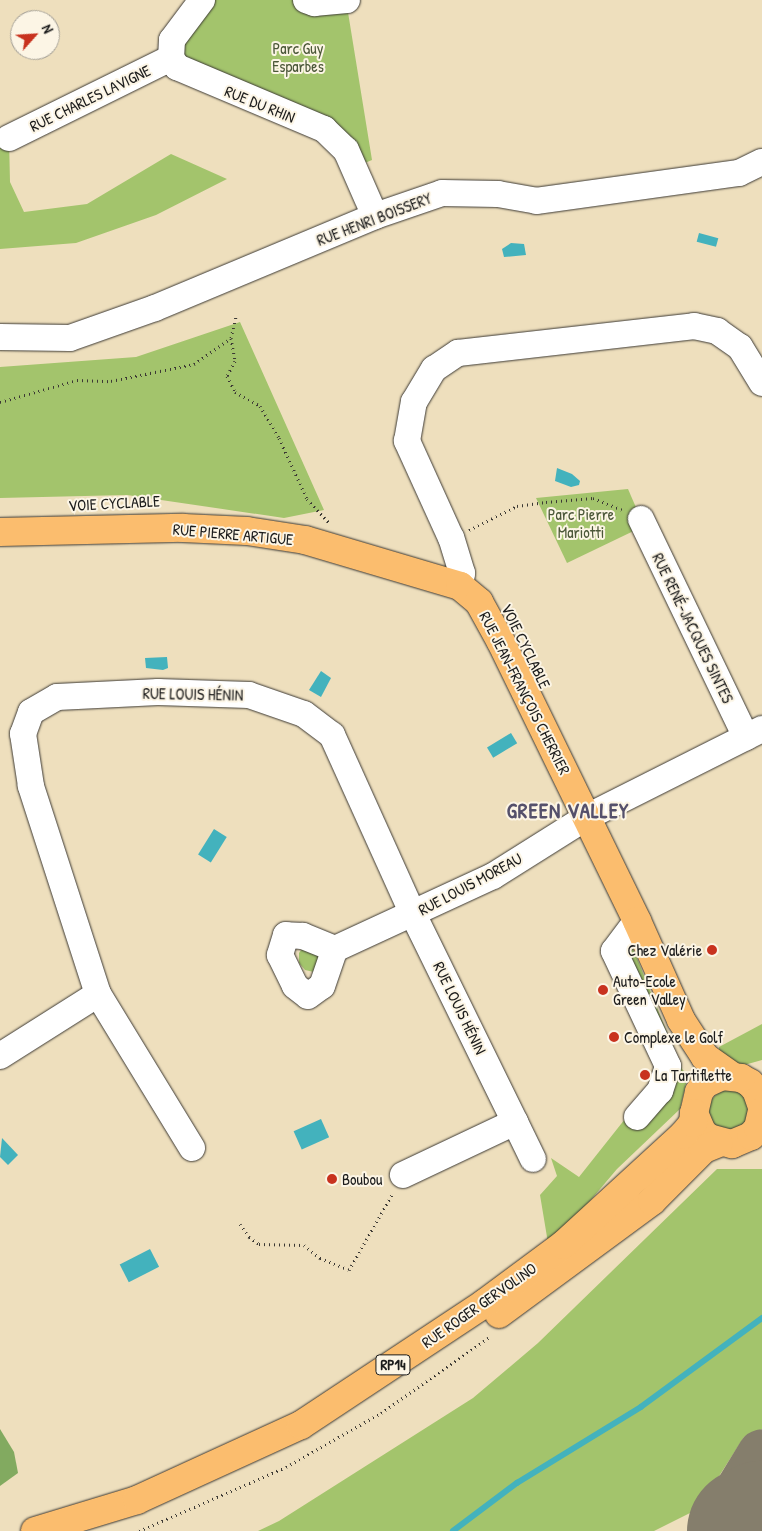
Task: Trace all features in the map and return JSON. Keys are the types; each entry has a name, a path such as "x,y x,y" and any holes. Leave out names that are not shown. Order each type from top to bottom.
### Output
{"main road":[{"name":"RUE PIERRE ARTIGUE","path":"0,532 174,528 247,532 305,540 460,586"},
{"name":"RUE JEAN-FRANÇOIS CHERRIER","path":"460,586 479,602 637,920 681,1020 694,1062 694,1107"},
{"name":"RUE JEAN-FRANÇOIS CHERRIER","path":"681,1020 705,1057 748,1079"},
{"name":"RUE ROGER GERVOLINO","path":"35,1531 137,1500 301,1425 485,1303 563,1245 683,1135 693,1123 694,1107 705,1084 722,1076 748,1079"},
{"path":"748,1079 756,1090 762,1107"},
{"path":"694,1107 702,1132 718,1143 732,1144 751,1136 758,1128 762,1111"},
{"name":"RUE ROGER GERVOLINO","path":"97,1531 195,1494 277,1457 312,1437 536,1290 652,1201 704,1149 718,1143"}],"street":[{"path":"171,58 172,40 202,0"},
{"path":"306,0 314,3 347,0"},
{"name":"RUE CHARLES LAVIGNE","path":"9,138 171,58"},
{"name":"RUE DU RHIN","path":"171,58 186,74 324,130 346,150 375,216"},
{"name":"RUE HENRI BOISSERY","path":"0,337 70,338 155,308 375,216 442,193 498,194 536,200 738,173 762,162"},
{"path":"460,586 462,573 451,538 407,441 414,402 434,369 465,352 694,326 717,331 740,347 762,383"},
{"name":"RUE RENÉ-JACQUES SINTES","path":"641,518 754,733"},
{"name":"RUE LOUIS HÉNIN","path":"192,1148 98,994 31,786 23,734 31,712 57,698 158,692 249,695 304,714 332,735 413,914 534,1159"},
{"name":"RUE LOUIS MOREAU","path":"335,950 493,876 587,817 754,733"},
{"path":"637,920 614,951 668,1066 660,1091 637,1117"},
{"path":"0,1056 98,994"},
{"path":"403,1175 515,1122"}],"path":[{"path":"236,316 231,338 235,361 227,376 234,392 260,406 279,438 307,499 334,527"},
{"path":"0,402 77,380 111,381 194,364 231,338"},
{"path":"468,537 468,530 517,506 546,502 593,498 641,518"},
{"path":"240,1224 249,1237 259,1244 304,1245 320,1258 349,1270 362,1244 403,1175"}],"green space":[{"name":"Parc Guy Esparbes","path":"202,0 346,0 372,160 353,168 346,150 186,74 172,40"},
{"path":"0,129 9,138 10,182 24,212 87,204 171,154 227,179 156,215 76,243 0,249"},
{"path":"240,322 324,510 284,518 127,495 0,498 0,367 136,357"},
{"name":"Parc Pierre Mariotti","path":"628,489 644,526 567,563 536,498"},
{"path":"304,946 322,947 314,972 305,970 299,963 299,953"},
{"path":"632,946 682,1069 688,1075 680,1109 617,1169 556,1241 548,1243 540,1195 557,1176 551,1158 579,1177 625,1119 667,1083 626,953"},
{"path":"762,1024 762,1060 737,1067 719,1056 719,1047"},
{"path":"729,1090 743,1096 749,1110 743,1124 729,1130 715,1124 709,1110 715,1096"},
{"path":"717,1169 762,1169 762,1429 744,1437 698,1509 654,1531 258,1531 279,1521 473,1398 538,1343"},
{"path":"0,1429 14,1452 18,1473 0,1486"}],"water":[{"path":"699,233 718,238 716,247 697,242"},
{"path":"511,243 524,244 526,255 504,257 502,249"},
{"path":"557,468 572,474 580,481 579,485 571,487 555,481"},
{"path":"167,657 168,668 163,670 146,668 145,658"},
{"path":"321,671 331,678 321,697 309,690"},
{"path":"511,733 517,743 493,758 487,747"},
{"path":"214,829 227,837 211,862 198,854"},
{"path":"321,1119 329,1137 302,1149 294,1131"},
{"path":"2,1138 18,1155 8,1165 0,1157"},
{"path":"150,1249 159,1267 129,1282 120,1264"}],"waterway":[{"path":"453,1531 517,1483 641,1407 762,1318"}],"taxiway":[{"path":"715,1531 762,1454"}],"runway":[{"path":"751,1531 762,1525"}],"place":[{"name":"Chez Valérie","path":"712,950"},
{"name":"Auto-Ecole Green Valley","path":"603,990"},
{"name":"Complexe le Golf","path":"614,1037"},
{"name":"La Tartiflette","path":"645,1075"},
{"name":"Boubou","path":"332,1179"}],"district":[{"name":"GREEN VALLEY","path":"568,811"}]}
